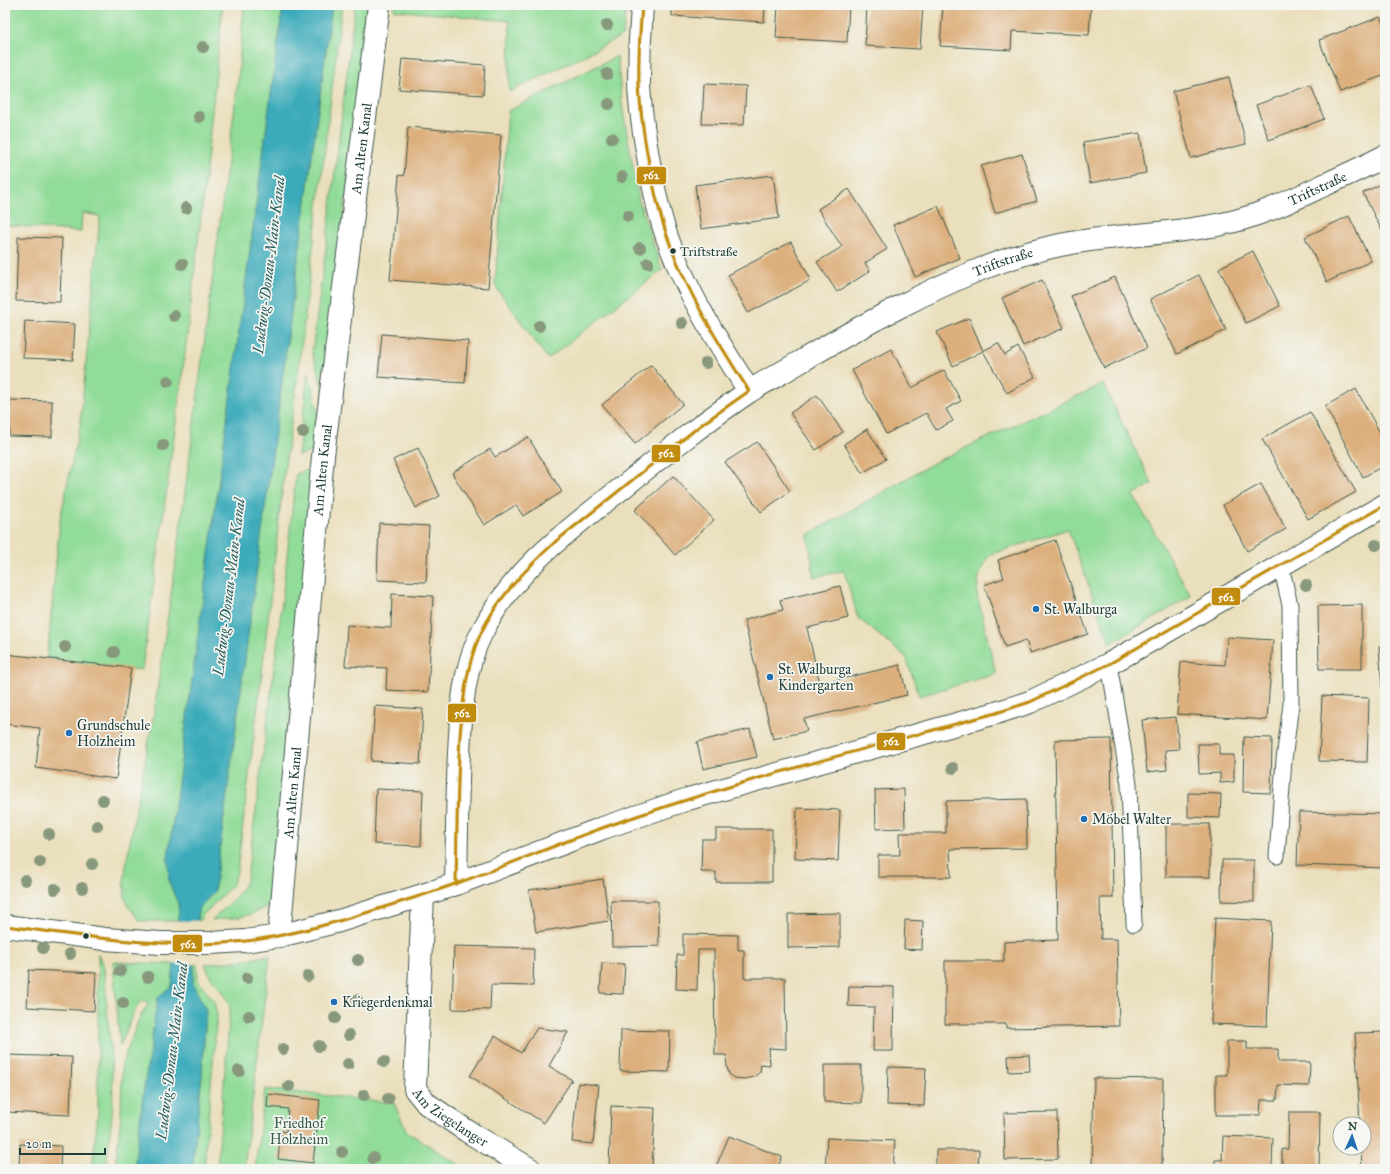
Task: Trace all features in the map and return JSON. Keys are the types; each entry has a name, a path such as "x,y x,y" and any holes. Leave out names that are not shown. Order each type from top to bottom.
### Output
{"street":[{"name":"Am Alten Kanal","path":"278,936 323,456 379,5"},
{"path":"642,5 640,85 645,137 655,198 670,245 691,292 723,349 749,391"},
{"name":"Triftstraße","path":"456,884 457,787 461,708 470,663 484,627 499,603 520,576 542,554 603,503 702,425 749,391 836,340 972,272 1048,248 1079,242 1194,229 1244,219 1279,206 1385,156"},
{"path":"5,926 140,942 202,943 245,941 278,936 333,923 456,884 603,828 688,799 934,731 1024,704 1109,664 1385,505"},
{"name":"Am Ziegelanger","path":"423,895 415,1088 427,1104 467,1131 530,1169"}],"lane":[{"path":"1277,856 1284,760 1291,704 1290,605 1281,566"},
{"path":"1109,664 1129,784 1134,924"}],"green space":[{"path":"5,5 223,5 203,200 182,378 142,670 47,659 60,519 80,425 100,216 82,213 81,232 5,225"},
{"path":"244,5 283,5 168,858 169,882 179,906 178,921 140,921 129,907 125,897 124,881 153,719 179,539 238,81"},
{"path":"332,5 342,5 237,871 233,884 200,920 197,921 198,909 214,892"},
{"path":"355,5 369,5 323,389 312,352"},
{"path":"394,5 626,5 623,35 580,58 509,92 510,21 394,10"},
{"path":"617,56 622,105 639,201 662,270 548,359 495,286 508,111"},
{"path":"308,371 320,421 317,450 298,456"},
{"path":"1103,384 1152,484 1133,495 1191,596 1110,644 1068,529 989,555 979,576 977,594 996,674 919,696 906,657 858,618 844,571 814,577 808,535 937,461"},
{"path":"315,467 271,903 257,912 236,918 212,920 236,896 247,879 278,638 296,474"},
{"path":"98,953 104,969 112,1070 113,1105 106,1169 92,1169 98,1112"},
{"path":"270,955 244,1169 217,1169 230,1009 225,995 210,976 205,964 246,960"},
{"path":"113,962 174,964 172,986 158,997 134,1169 115,1169 121,1116 122,1064 139,1019 148,1005 143,999 133,1013 120,1046"},
{"path":"194,964 197,964 198,980 214,1002 217,1014 204,1169 192,1169 202,1075 206,1010 193,984"},
{"name":"Friedhof Holzheim","path":"265,1089 394,1103 407,1132 466,1169 255,1169"}],"water":[{"name":"Ludwig-Donau-Main-Kanal","path":"283,5 332,5 214,892 198,909 193,984 206,1010 202,1075 192,1169 134,1169 158,997 172,986 179,906 169,882 168,858"}],"pier":[{"path":"176,921 199,921 196,964 172,964"}],"building":[{"path":"672,5 765,5 764,22 672,16"},
{"path":"778,5 849,5 847,42 776,38"},
{"path":"867,5 923,5 920,49 865,46"},
{"path":"943,5 1091,5 1089,35 1012,31 1011,50 940,46"},
{"path":"1380,17 1385,29 1385,75 1340,92 1319,40"},
{"path":"402,59 485,65 483,95 399,89"},
{"path":"1229,77 1246,144 1191,158 1173,91"},
{"path":"704,84 746,86 744,125 702,124"},
{"path":"1311,85 1324,119 1269,140 1256,105"},
{"path":"408,127 501,135 488,288 390,280 399,175 404,176"},
{"path":"1140,133 1146,173 1090,183 1083,142"},
{"path":"1022,154 1037,201 995,213 981,166"},
{"path":"773,175 779,218 701,229 695,185"},
{"path":"1385,182 1385,237 1363,193"},
{"path":"849,189 887,249 865,263 870,271 837,292 817,262 842,247 818,209"},
{"path":"938,206 960,258 915,277 893,225"},
{"path":"1349,216 1371,261 1327,282 1305,237"},
{"path":"18,237 62,238 60,302 16,301"},
{"path":"791,242 811,280 748,313 728,275"},
{"path":"1253,251 1280,306 1246,323 1219,268"},
{"path":"1199,275 1226,330 1177,354 1150,299"},
{"path":"1115,277 1147,348 1104,368 1071,296"},
{"path":"1042,280 1064,328 1023,346 1002,298"},
{"path":"969,318 983,351 953,366 937,332"},
{"path":"25,321 75,324 73,360 23,358"},
{"path":"382,334 468,341 465,383 378,377"},
{"path":"998,343 1005,355 1018,347 1035,377 1007,393 983,351"},
{"path":"891,349 912,388 944,370 961,401 946,409 953,421 936,430 926,413 886,434 852,370"},
{"path":"651,365 683,404 635,444 602,405"},
{"path":"1356,389 1385,442 1385,465 1363,477 1325,406"},
{"path":"817,395 843,432 816,450 790,413"},
{"path":"10,400 52,401 52,437 9,436"},
{"path":"1310,412 1356,492 1308,519 1262,439"},
{"path":"867,429 886,459 862,473 844,444"},
{"path":"528,437 562,492 523,516 516,505 484,525 452,473 490,449 495,457"},
{"path":"757,442 790,491 761,512 725,462"},
{"path":"418,448 440,496 416,508 393,460"},
{"path":"673,476 714,520 675,555 635,510"},
{"path":"1261,484 1286,529 1247,551 1223,505"},
{"path":"379,523 429,526 426,582 377,580"},
{"name":"St. Walburga","path":"1055,540 1088,634 1030,653 1026,640 1005,647 984,585 1004,578 998,560"},
{"path":"840,586 848,618 807,628 820,684 900,665 907,695 804,719 807,731 773,739 744,620 783,610 780,600"},
{"path":"392,594 433,596 428,692 386,690 387,668 345,666 347,625 391,628"},
{"path":"1362,605 1362,669 1319,669 1318,606"},
{"path":"1227,637 1273,640 1267,720 1177,714 1181,662 1225,665"},
{"path":"1379,646 1385,646 1385,688 1382,688"},
{"path":"5,654 131,668 116,779 36,768 40,728 5,724"},
{"path":"1322,696 1369,698 1367,762 1319,761"},
{"path":"375,706 423,709 420,764 371,761"},
{"path":"1176,717 1179,749 1165,750 1167,770 1147,772 1142,720"},
{"path":"750,729 757,757 703,769 697,742"},
{"path":"1244,737 1272,738 1271,793 1243,792"},
{"path":"1111,739 1113,898 1100,898 1101,939 1117,939 1119,1026 1006,1028 1006,1024 945,1024 945,961 1004,961 1004,942 1058,940 1055,740"},
{"path":"1198,744 1219,744 1219,755 1234,755 1234,782 1220,783 1220,773 1199,774"},
{"path":"376,789 423,791 421,846 374,844"},
{"path":"904,789 905,828 876,829 875,790"},
{"path":"1188,793 1221,794 1220,818 1188,817"},
{"path":"1026,799 1027,848 950,849 951,877 878,877 878,855 900,855 899,833 946,833 946,801"},
{"path":"797,808 840,810 838,861 795,859"},
{"path":"1299,812 1385,814 1385,868 1297,865"},
{"path":"1166,824 1210,824 1210,877 1166,877"},
{"path":"716,829 772,829 772,882 716,882 716,872 701,872 702,839 716,839"},
{"path":"1222,860 1254,860 1254,902 1221,901"},
{"path":"603,879 609,921 536,932 529,890"},
{"path":"611,901 658,901 659,946 612,947"},
{"path":"840,913 840,947 788,948 788,914"},
{"path":"1215,918 1271,921 1267,1026 1211,1024"},
{"path":"905,920 923,921 922,950 904,949"},
{"path":"683,934 738,935 738,950 744,950 744,978 785,978 786,1049 769,1048 770,1065 761,1064 760,1072 754,1077 745,1079 734,1078 729,1074 726,1055 715,1055 714,950 698,950 697,990 676,989 677,955 683,955"},
{"path":"454,946 534,948 533,986 491,985 490,1010 452,1009"},
{"path":"602,963 625,964 623,994 600,993"},
{"path":"29,970 96,973 94,1011 27,1007"},
{"path":"849,986 894,987 893,1051 873,1051 874,1007 848,1006"},
{"path":"537,1028 568,1032 549,1066 572,1080 544,1123 470,1076 495,1036 521,1053"},
{"path":"621,1030 670,1031 669,1072 620,1071"},
{"path":"1385,1032 1385,1168 1362,1169 1361,1156 1372,1156 1372,1116 1360,1116 1355,1033"},
{"path":"1227,1041 1247,1041 1247,1049 1278,1049 1278,1062 1310,1062 1309,1086 1278,1085 1277,1100 1261,1100 1260,1115 1216,1115 1216,1075 1227,1075"},
{"path":"6,1055 72,1057 70,1115 5,1112"},
{"path":"1029,1055 1030,1071 1009,1072 1008,1056"},
{"path":"824,1065 861,1065 861,1103 824,1102"},
{"path":"888,1067 926,1068 924,1106 887,1105"},
{"path":"1094,1078 1163,1079 1162,1169 1092,1169"},
{"path":"578,1083 599,1085 593,1144 572,1142"},
{"path":"268,1094 320,1100 313,1163 278,1159 281,1131 286,1132 288,1109 267,1107"},
{"path":"611,1106 655,1108 652,1169 609,1169"},
{"path":"1057,1112 1058,1159 1005,1160 1004,1113"},
{"path":"1289,1112 1320,1112 1319,1169 1282,1169 1282,1149 1288,1149"},
{"path":"729,1136 782,1157 777,1169 715,1169"},
{"path":"1223,1136 1273,1138 1272,1169 1215,1169 1215,1160 1222,1160"},
{"path":"827,1138 895,1141 893,1169 825,1169"},
{"path":"20,1144 61,1146 60,1169 19,1168"},
{"path":"936,1150 979,1150 978,1169 936,1169"}],"transit line":[{"name":"562","path":"456,884 458,773 462,710 471,659 487,621 513,585 555,542 701,425 749,391 720,345 685,281 667,237 659,209 647,153 640,101 639,64 642,5"},
{"name":"562","path":"5,926 95,938 186,944 246,941 278,936 357,916 445,888 605,827 702,795 848,753 996,713 1030,702 1109,664 1385,505"}],"place":[{"name":"Triftstraße","path":"673,251"},
{"name":"St. Walburga","path":"1036,609"},
{"name":"St. Walburga Kindergarten","path":"770,677"},
{"name":"Grundschule Holzheim","path":"69,733"},
{"name":"Möbel Walter","path":"1084,819"},
{"name":"Kriegerdenkmal","path":"334,1002"}]}
